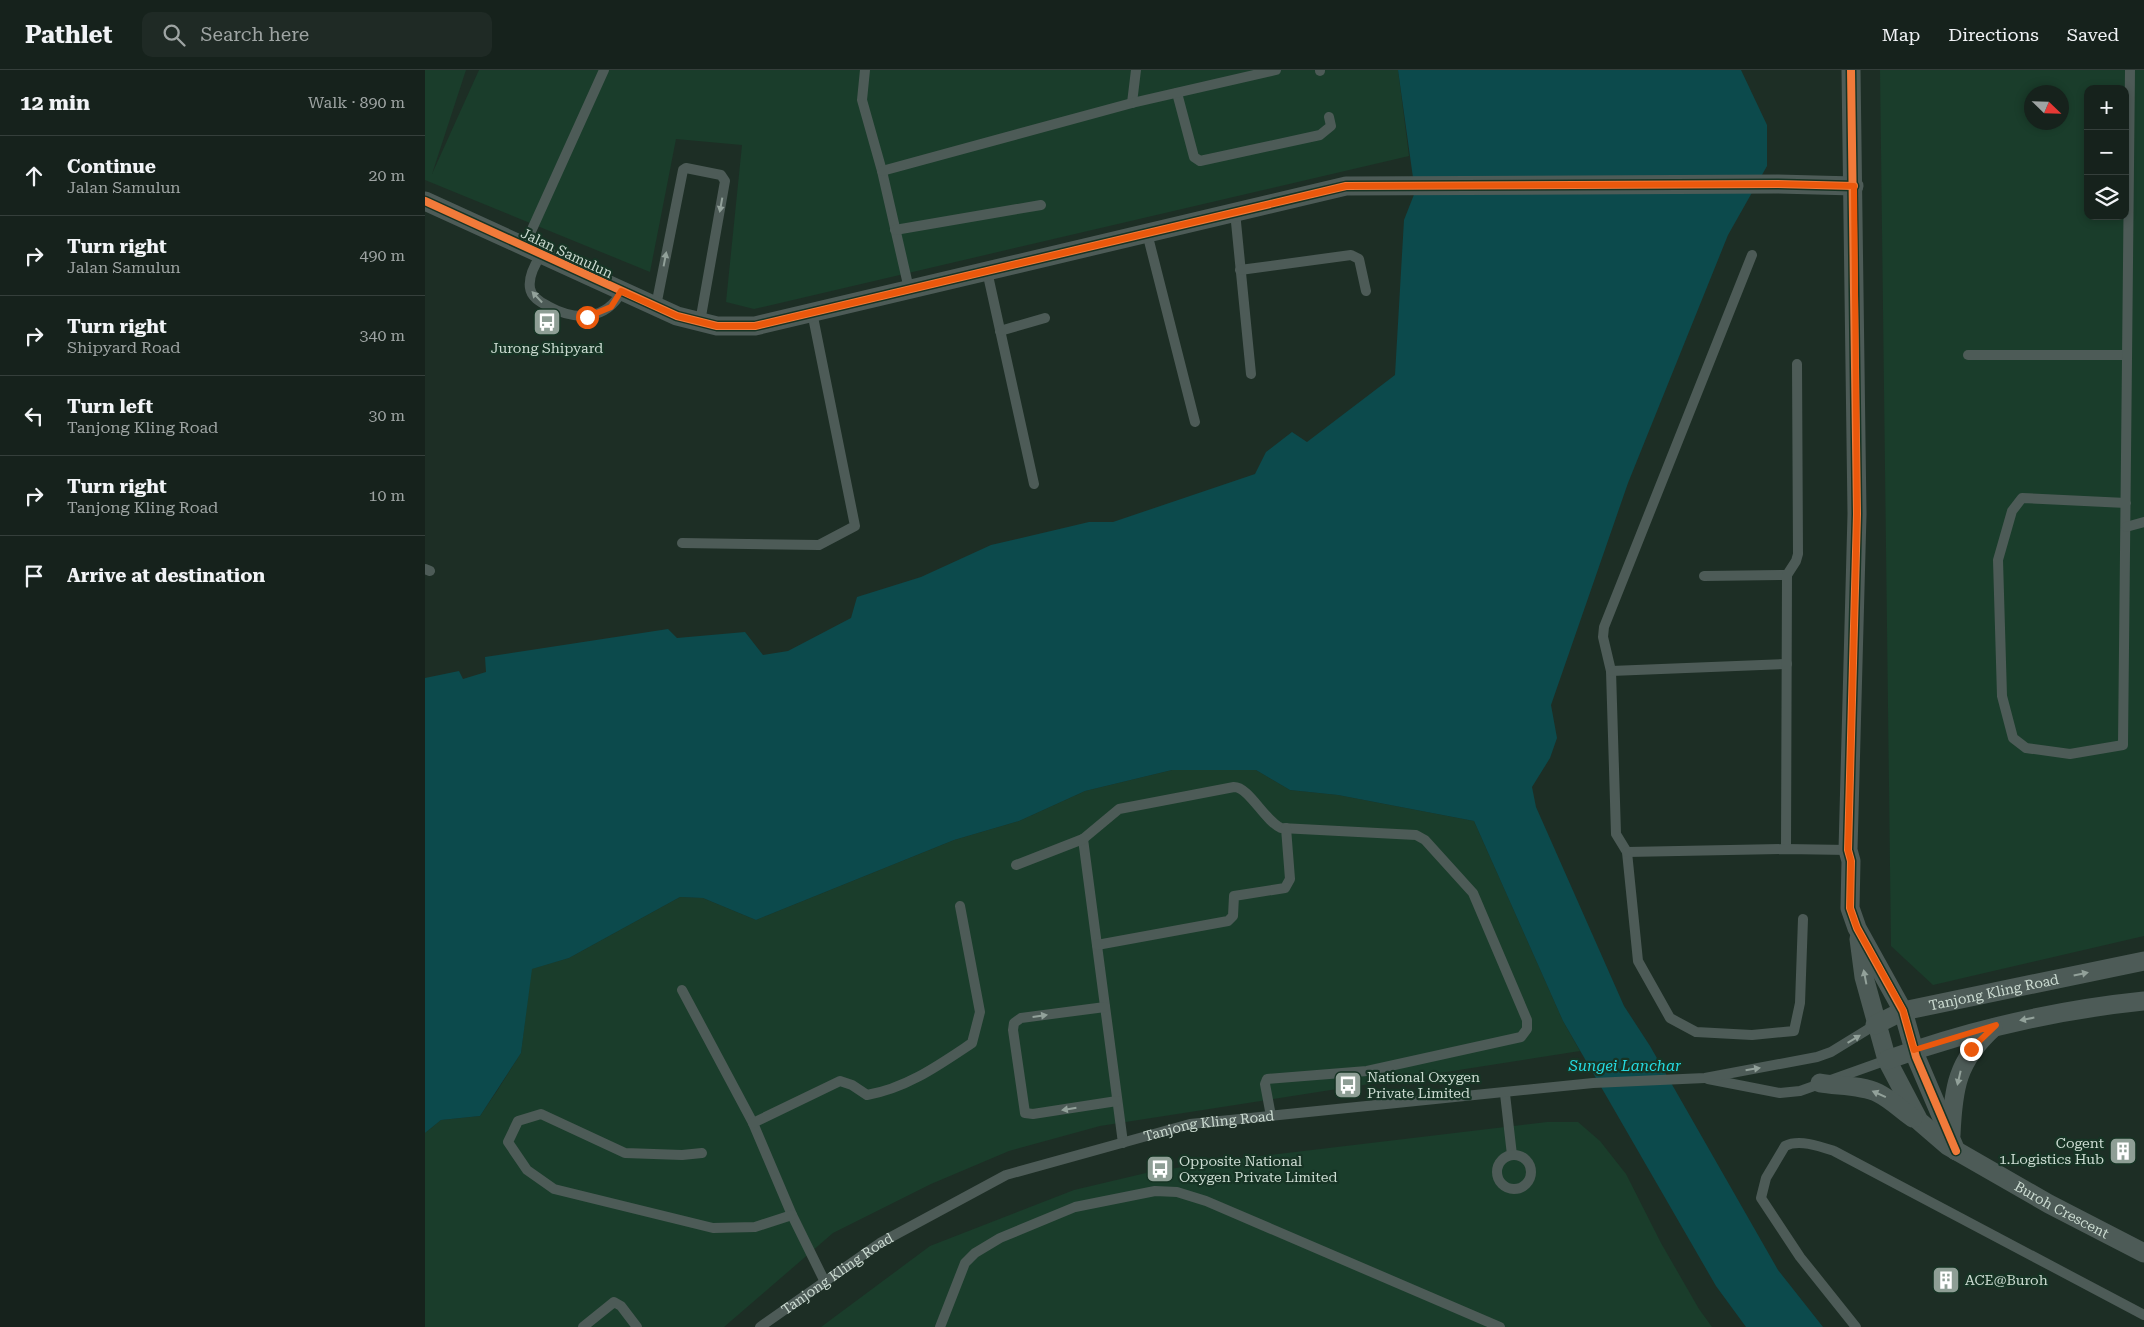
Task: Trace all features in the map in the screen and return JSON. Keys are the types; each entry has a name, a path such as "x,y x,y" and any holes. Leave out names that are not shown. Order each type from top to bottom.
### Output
{"street":[{"path":"1851,70 1857,514 1848,850 1851,861 1850,908 1857,928 1903,1010 1914,1050 1929,1092 1954,1144"},
{"name":"Jalan Samulun","path":"425,200 532,251 677,316 717,326 755,326 1346,186 1380,184 1778,184 1854,186"},
{"name":"Buroh Crescent","path":"1857,928 1864,977 1875,1025 1887,1060 1919,1121 2049,1204 2144,1253"},
{"name":"Tanjong Kling Road","path":"1875,1025 1903,1010 2144,962"},
{"name":"Tanjong Kling Road","path":"1887,1060 1996,1025 2099,1006 2144,1000"},
{"path":"1954,1144 1955,1092 1961,1068 1971,1049 1996,1025"},
{"path":"1820,1083 1876,1092 1919,1121"}],"lane":[{"path":"532,251 604,70"},
{"path":"865,70 862,100 882,170 909,289"},
{"path":"1132,103 1136,70"},
{"path":"882,170 1132,103 1276,70"},
{"path":"2126,503 2022,498 2012,511 1998,560 2002,696 2013,738 2026,748 2070,754 2123,745 2126,527 2130,70"},
{"path":"1177,93 1194,157 1200,161 1320,135 1331,126 1329,117"},
{"path":"656,306 683,170 686,168 721,175 725,181 700,322"},
{"path":"895,230 1041,205"},
{"path":"1235,212 1251,374"},
{"path":"1147,233 1195,422"},
{"name":"Jalan Samulun","path":"532,251 530,290 537,300 563,314 587,317 601,312 611,307 621,291"},
{"path":"1240,270 1351,255 1359,259 1366,291"},
{"path":"1752,255 1604,627 1603,637 1611,671 1616,834 1627,852 1638,961 1670,1018 1696,1032 1752,1035 1795,1031 1799,1003 1803,919"},
{"path":"987,271 1034,484"},
{"path":"682,543 819,545 855,526 812,312"},
{"path":"1000,331 1045,318"},
{"path":"1968,355 2127,356"},
{"path":"1786,849 1787,575 1798,554 1797,364"},
{"path":"2126,527 2144,522"},
{"path":"1705,576 1787,575"},
{"path":"1611,671 1787,664"},
{"path":"1016,865 1083,839 1119,809 1234,787 1243,790 1270,822 1281,828 1416,834 1425,840 1473,893 1527,1020 1527,1029 1521,1037 1367,1071 1267,1079 1265,1084 1271,1116"},
{"path":"1097,945 1228,921 1233,916 1234,896 1285,888 1290,879 1286,828"},
{"path":"1083,839 1123,1142"},
{"path":"1627,852 1786,849 1848,850"},
{"path":"753,1123 840,1081 852,1085 867,1095 882,1093 926,1074 972,1043 981,1012 961,906"},
{"path":"682,990 753,1123 792,1215 824,1280"},
{"path":"1105,1007 1021,1018 1014,1023 1013,1030 1025,1112 1030,1115 1117,1101"},
{"name":"Tanjong Kling Road","path":"760,1327 824,1280 880,1243 1006,1174 1123,1142 1190,1124 1505,1094 1593,1083 1705,1078 1817,1057 1831,1052 1875,1025"},
{"name":"Tanjong Kling Road","path":"1705,1078 1780,1093 1801,1091 1887,1060"},
{"path":"1505,1094 1513,1155"},
{"path":"702,1153 682,1155 625,1153 541,1114 518,1121 508,1142 527,1170 554,1189 713,1228 755,1227 792,1215"},
{"path":"1856,1327 1800,1257 1761,1198 1765,1178 1785,1146 1791,1144 1814,1146 1834,1151 2144,1315"},
{"path":"940,1327 965,1263 975,1252 1000,1238 1075,1207 1155,1191 1177,1192 1206,1201 1500,1327"},
{"path":"583,1327 614,1302 621,1306 637,1327"}],"shaded area":[{"path":"425,70 466,70 432,174 479,70 1398,70 1409,156 754,309 726,302 742,145 676,139 650,272 425,180"},
{"path":"1880,70 2144,70 2144,936 1933,985 1891,946"},
{"path":"1172,770 1256,770 1290,790 1338,795 1474,821 1563,1021 1580,1051 1100,1126 1009,1151 931,1184 833,1233 724,1327 425,1327 425,1133 441,1120 480,1116 497,1091 521,1053 531,969 569,958 680,897 703,898 756,920 954,840 1019,821 1085,791"},
{"path":"1547,1122 1578,1122 1600,1141 1626,1174 1661,1243 1699,1309 1712,1327 821,1327 930,1246 1074,1190 1146,1173 1212,1162"}],"water":[{"name":"Sungei Lanchar","path":"1398,70 1741,70 1767,125 1767,166 1728,235 1628,483 1551,705 1557,738 1550,758 1532,787 1536,807 1624,1006 1650,1046 1778,1270 1823,1327 1746,1327 1716,1286 1563,1021 1474,821 1338,795 1290,790 1256,770 1172,770 1085,791 1019,821 954,840 756,920 703,898 680,897 569,958 532,969 521,1053 480,1116 441,1120 425,1133 425,678 459,671 463,679 486,672 485,657 668,629 677,638 745,632 763,655 788,651 851,618 857,597 921,577 991,545 1089,522 1113,522 1255,474 1266,452 1292,432 1307,442 1395,375 1404,220 1415,192"}],"cycle path":[{"path":"1851,70 1857,514 1848,850 1851,861 1850,908 1857,928 1903,1011 1916,1057 1956,1151"},
{"path":"425,201 677,316 717,326 755,326 1346,186 1778,184 1854,186"}],"place":[{"name":"Jurong Shipyard","path":"547,322"},
{"name":"National Oxygen Private Limited","path":"1348,1085"},
{"name":"Cogent 1.Logistics Hub","path":"2123,1151"},
{"name":"Opposite National Oxygen Private Limited","path":"1160,1169"},
{"name":"ACE@Buroh","path":"1946,1280"}],"route":[{"path":"587,317 611,307 621,291 677,316 717,326 755,326 1346,186 1380,184 1778,184 1854,186 1857,514 1848,850 1851,861 1850,908 1857,928 1903,1010 1914,1050 1996,1025 1971,1049"}]}
